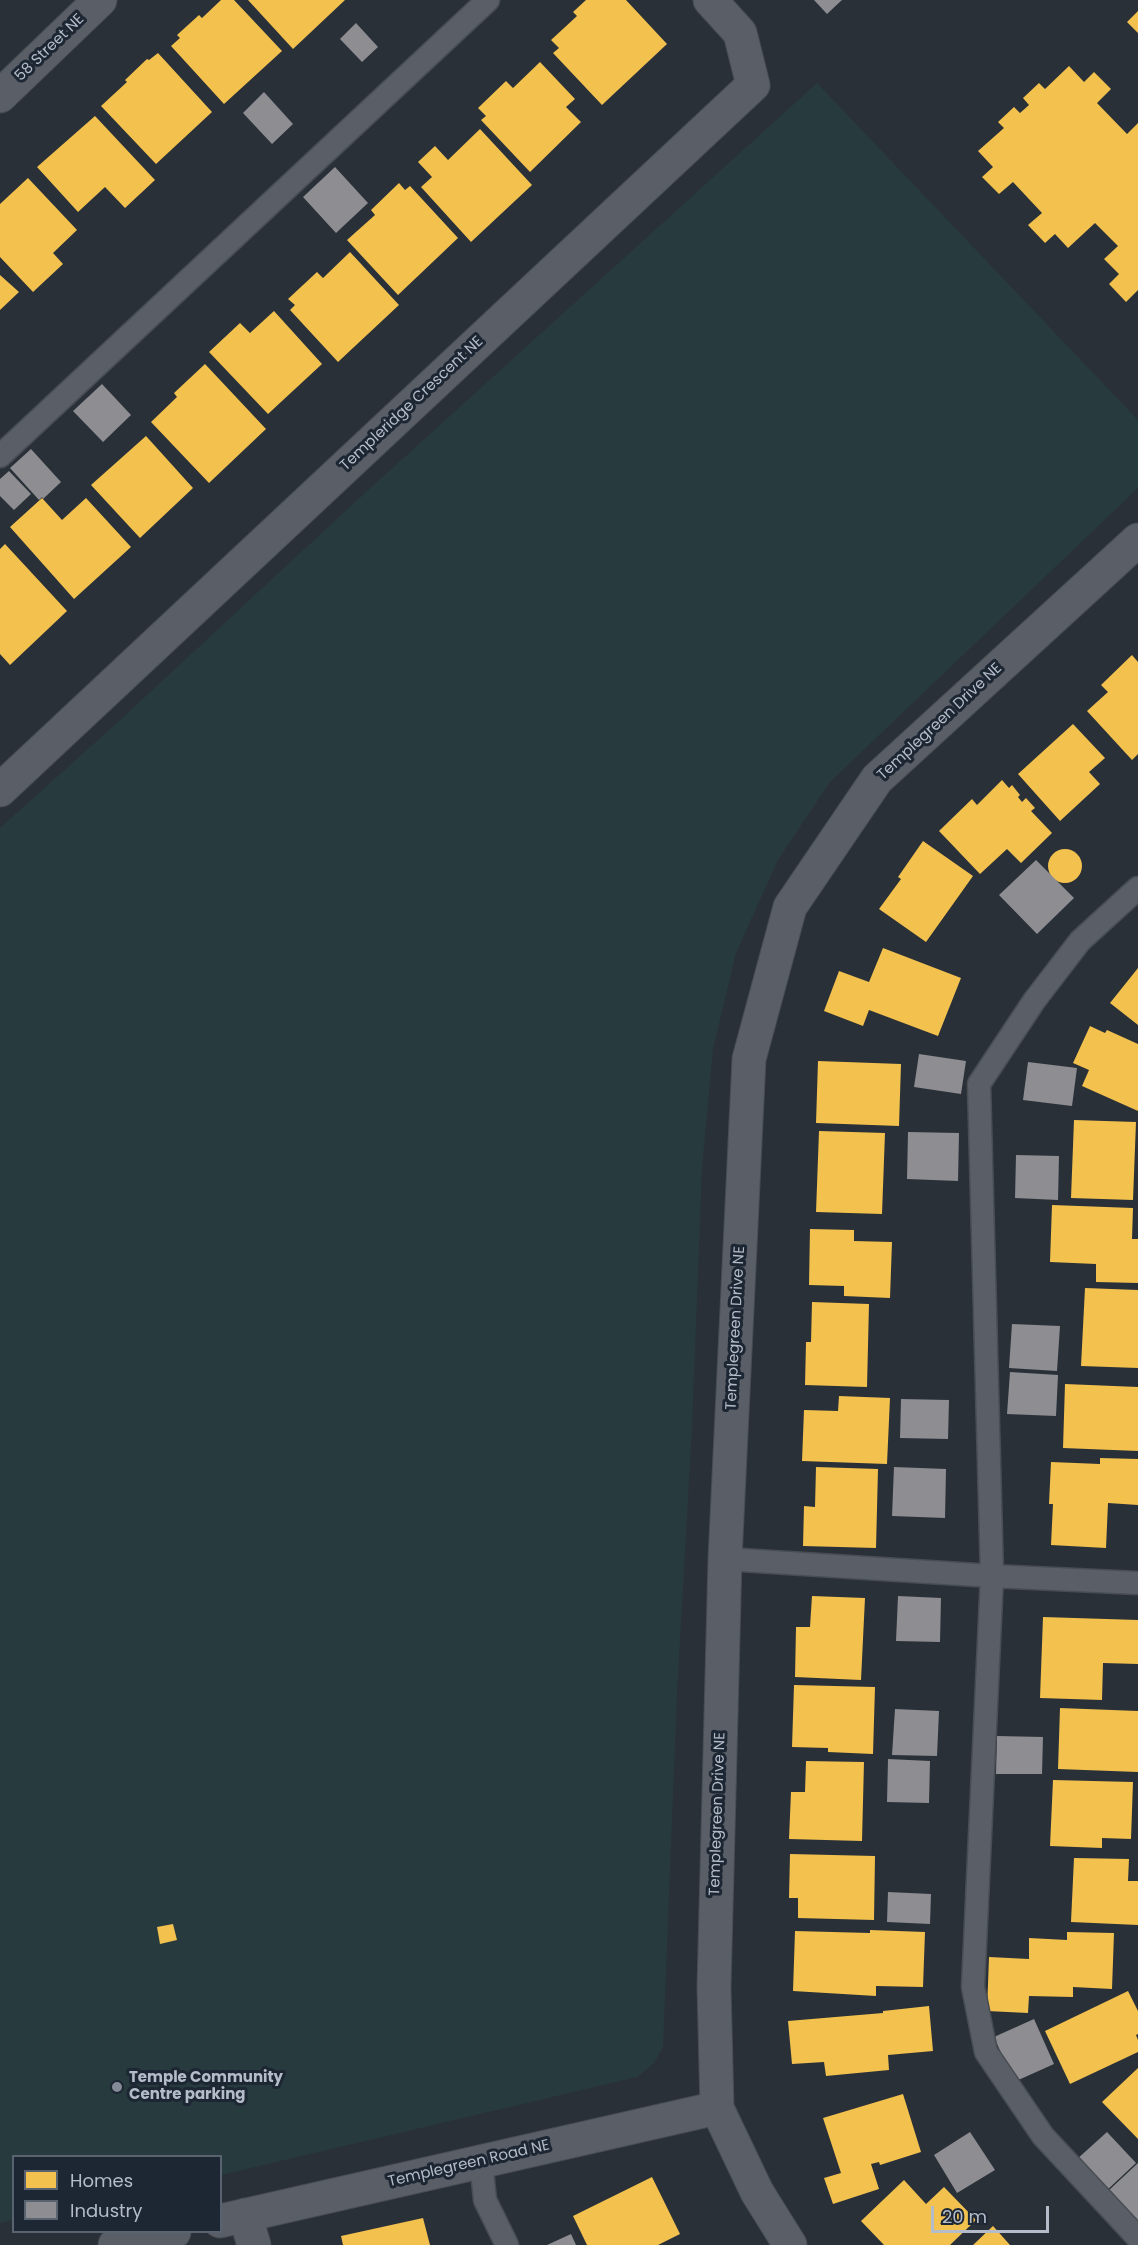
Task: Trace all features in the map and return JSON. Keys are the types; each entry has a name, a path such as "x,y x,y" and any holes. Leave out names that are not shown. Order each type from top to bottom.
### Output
{"street":[{"name":"58 Street NE","path":"0,96 100,0"},
{"name":"Templeridge Crescent NE","path":"0,790 753,85 740,33 710,0"},
{"name":"Templegreen Drive NE","path":"790,2245 757,2192 717,2108 714,1987 725,1559 749,1059 790,907 878,779 1138,540"},
{"name":"Templegreen Road NE","path":"240,2227 481,2162 717,2108"},
{"path":"115,2245 169,2233"}],"lane":[{"path":"0,456 488,0"},
{"path":"1138,888 1080,941 1034,1000 979,1084 992,1576 973,1987 986,2052 1043,2136 1138,2238"},
{"path":"725,1559 992,1576 1138,1582"},
{"path":"481,2162 485,2200 507,2245"}],"green space":[{"path":"817,83 1138,420 1138,488 830,782 778,860 736,953 713,1049 702,1168 663,2047 654,2063 637,2077 222,2175 222,2155 12,2155 12,2220 0,2223 0,828"}],"building: Homes":[{"path":"221,0 234,0 282,51 224,104 171,46 180,38 177,35 199,15 202,18"},
{"path":"248,0 345,0 293,49"},
{"path":"586,0 626,0 667,44 602,105 553,53 559,48 551,40 577,16 573,12"},
{"path":"1138,11 1138,33 1127,22"},
{"path":"158,53 212,112 156,164 101,106 147,59 149,60"},
{"path":"540,62 575,99 566,107 581,122 530,172 481,120 486,116 478,108 506,81 513,88"},
{"path":"1069,66 1084,82 1094,72 1111,89 1097,103 1127,134 1138,123 1138,290 1126,302 1109,284 1119,274 1104,259 1118,246 1095,223 1068,248 1055,234 1045,243 1028,225 1042,213 1013,182 999,194 982,177 993,167 978,151 1004,128 998,122 1014,107 1020,113 1029,105 1023,98 1039,83 1045,89"},
{"path":"95,116 155,180 125,208 105,187 78,212 37,167"},
{"path":"480,129 532,185 471,242 421,187 432,177 418,162 435,146 448,160"},
{"path":"28,178 77,230 53,253 63,264 33,292 0,257 0,204"},
{"path":"399,183 405,190 410,186 458,238 398,295 347,240 375,215 371,210"},
{"path":"350,252 399,305 338,362 290,310 295,305 288,299 317,272 323,278"},
{"path":"0,275 19,292 0,310"},
{"path":"274,311 322,364 268,414 209,352 240,323 250,333"},
{"path":"205,364 266,429 209,483 151,422 177,397 174,393"},
{"path":"146,436 193,488 140,538 91,485"},
{"path":"42,498 62,520 86,498 131,547 74,599 10,527"},
{"path":"5,544 67,611 10,665 0,654 0,549"},
{"path":"1132,655 1138,662 1138,754 1132,760 1087,711 1108,692 1101,685"},
{"path":"1073,724 1105,758 1089,772 1100,784 1060,821 1018,774"},
{"path":"1002,780 1009,788 1012,785 1020,795 1018,797 1022,802 1026,798 1035,808 1031,811 1052,833 1021,863 1007,849 980,874 939,831 972,799 977,805"},
{"path":"923,841 973,876 926,942 879,909 901,879 898,877"},
{"path":"1065,849 1077,854 1082,866 1077,878 1065,883 1053,878 1048,866 1053,854"},
{"path":"883,948 961,978 938,1036 869,1010 863,1026 824,1011 839,971 869,982"},
{"path":"1138,968 1138,1025 1110,1003"},
{"path":"1090,1026 1105,1033 1107,1030 1138,1044 1138,1111 1082,1086 1089,1070 1073,1063"},
{"path":"818,1061 901,1064 899,1126 816,1123"},
{"path":"1074,1120 1136,1122 1133,1200 1071,1198"},
{"path":"819,1131 885,1133 882,1214 816,1212"},
{"path":"1052,1205 1133,1208 1132,1239 1138,1239 1138,1283 1096,1282 1096,1264 1050,1262"},
{"path":"810,1229 854,1230 854,1241 892,1242 890,1298 844,1296 844,1286 809,1285"},
{"path":"1085,1288 1138,1290 1138,1368 1081,1366"},
{"path":"812,1302 869,1304 867,1387 805,1385 806,1342 811,1342"},
{"path":"1065,1384 1138,1387 1138,1451 1063,1448"},
{"path":"839,1396 890,1398 887,1464 802,1461 804,1410 838,1411"},
{"path":"1100,1458 1138,1459 1138,1505 1108,1503 1106,1548 1051,1545 1053,1504 1049,1504 1051,1462 1100,1464"},
{"path":"816,1467 878,1469 876,1548 803,1546 804,1506 815,1507"},
{"path":"812,1596 865,1598 861,1680 795,1677 796,1627 810,1627"},
{"path":"1043,1617 1138,1620 1138,1664 1103,1663 1102,1700 1040,1698"},
{"path":"794,1685 875,1687 873,1754 828,1752 828,1748 792,1747"},
{"path":"1060,1708 1138,1711 1138,1772 1058,1769"},
{"path":"806,1761 864,1762 862,1841 789,1839 791,1792 805,1792"},
{"path":"1053,1780 1133,1782 1131,1839 1102,1838 1102,1848 1050,1846"},
{"path":"790,1854 875,1856 874,1920 798,1918 798,1898 789,1898"},
{"path":"1074,1858 1129,1859 1128,1881 1138,1881 1138,1925 1071,1922"},
{"path":"173,1924 177,1940 160,1944 157,1927"},
{"path":"870,1930 925,1932 923,1987 876,1986 876,1996 793,1991 795,1931 870,1933"},
{"path":"1067,1932 1114,1933 1112,1989 1073,1987 1073,1997 1029,1996 1028,2013 987,2011 989,1957 1029,1959 1029,1938 1067,1940"},
{"path":"1128,1991 1138,2011 1138,2034 1136,2035 1138,2052 1070,2084 1045,2031"},
{"path":"929,2006 933,2051 888,2055 889,2070 826,2076 824,2062 792,2064 788,2021 883,2013 883,2011"},
{"path":"1138,2068 1138,2139 1102,2102"},
{"path":"903,2094 921,2152 880,2165 879,2162 871,2164 879,2189 833,2204 824,2178 841,2173 823,2118"},
{"path":"652,2177 680,2234 658,2245 587,2245 573,2216"},
{"path":"904,2180 926,2204 944,2187 976,2220 950,2245 884,2245 861,2221"},
{"path":"423,2218 430,2245 343,2245 341,2236"},
{"path":"993,2226 1010,2245 973,2245"}],"building: Industry":[{"path":"814,0 842,0 827,14"},
{"path":"356,23 378,47 362,62 340,39"},
{"path":"264,92 293,124 272,144 243,113"},
{"path":"335,167 368,203 336,233 303,197"},
{"path":"102,384 131,415 103,442 73,411"},
{"path":"31,449 61,482 39,500 10,468"},
{"path":"9,471 31,494 14,510 0,496 0,479"},
{"path":"1036,860 1074,898 1037,934 999,895"},
{"path":"919,1054 966,1061 961,1094 914,1087"},
{"path":"1028,1062 1077,1068 1072,1106 1023,1100"},
{"path":"908,1132 959,1133 958,1181 907,1179"},
{"path":"1016,1155 1059,1156 1058,1200 1015,1198"},
{"path":"1012,1324 1060,1326 1057,1371 1009,1368"},
{"path":"1010,1372 1058,1375 1056,1416 1007,1414"},
{"path":"901,1399 949,1400 948,1439 900,1438"},
{"path":"894,1467 946,1469 945,1518 892,1516"},
{"path":"898,1596 941,1598 940,1642 896,1641"},
{"path":"895,1709 939,1711 937,1756 892,1755"},
{"path":"997,1736 1043,1737 1042,1774 996,1774"},
{"path":"888,1759 930,1761 929,1803 887,1802"},
{"path":"888,1892 931,1894 930,1924 887,1922"},
{"path":"1034,2019 1054,2064 1014,2082 994,2037"},
{"path":"970,2132 995,2170 957,2193 934,2155"},
{"path":"1107,2132 1136,2163 1105,2192 1076,2160"},
{"path":"1138,2163 1138,2225 1107,2192"},
{"path":"571,2234 576,2245 547,2245"}],"place":[{"name":"Temple Community Centre parking","path":"117,2087"}]}
